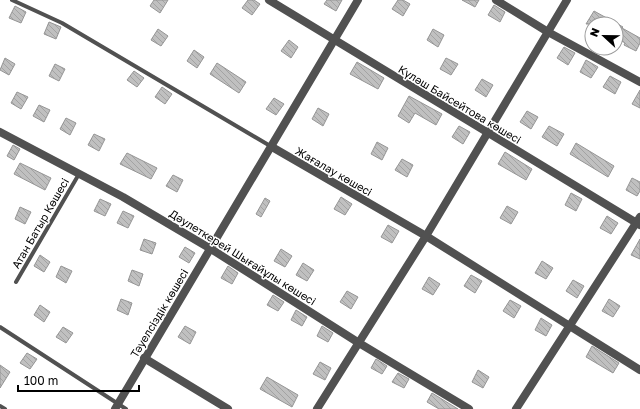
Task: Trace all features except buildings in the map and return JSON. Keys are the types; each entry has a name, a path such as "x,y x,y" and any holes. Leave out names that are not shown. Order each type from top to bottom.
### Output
{"street":[{"name":"Күләш Байсейтова көшесі","path":"269,0 488,134 639,222"},
{"name":"Тәуелсіздік көшесі","path":"117,407 144,358 272,147 358,0"},
{"path":"496,0 548,32 640,82"},
{"path":"317,409 426,236 567,0"},
{"name":"Дәулеткерей Шығайұлы көшесі","path":"0,132 123,197 211,249 359,343 469,409"},
{"name":"Жағалау көшесі","path":"272,147 426,236 568,327 640,370"},
{"path":"516,409 568,327 639,222"},
{"path":"144,358 228,409"}],"lane":[{"name":"Жағалау көшесі","path":"12,0 62,23 272,147"},
{"name":"Атан Батыр Көшесі","path":"16,282 79,174"},
{"path":"0,328 117,407 126,409"},
{"path":"0,406 5,409"}]}
